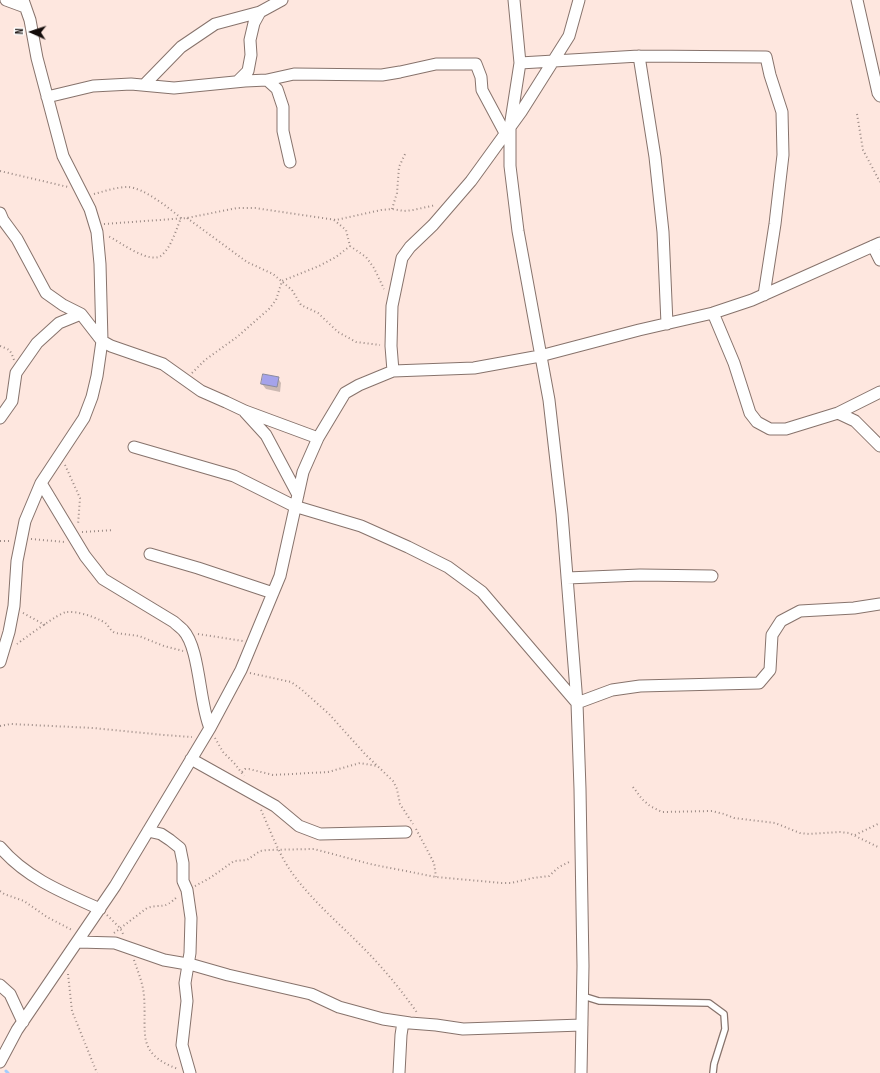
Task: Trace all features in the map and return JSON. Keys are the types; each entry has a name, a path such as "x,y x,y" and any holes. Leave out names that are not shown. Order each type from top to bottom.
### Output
{"street":[{"path":"1,659 9,632 14,606 20,539 32,502 41,483 84,418 92,397 97,376 102,341 100,264 96,228 90,209 64,156 47,97 37,58 30,20 24,3 6,0"},
{"path":"144,85 181,47 215,24 260,12 282,0"},
{"path":"514,0 520,63 508,130 510,166 518,231 549,400 562,514 577,703 582,857 583,996 581,1073"},
{"path":"393,371 391,346 392,306 402,258 410,247 433,225 471,181 521,112 569,36 579,0"},
{"path":"857,0 876,85 880,96"},
{"path":"238,81 248,71 251,55 250,40 254,23 260,12"},
{"path":"520,63 639,56 766,57 782,112 783,155 775,224 764,295"},
{"path":"639,56 655,157 663,232 667,324"},
{"path":"47,97 93,86 132,84 174,88 238,81 267,80 294,74 382,75 436,64 476,64 481,77 482,90 508,130"},
{"path":"267,80 277,89 283,107 283,131 290,162"},
{"path":"0,213 3,220 17,239 46,293 63,305 81,314 102,341 111,346 163,364 201,391 245,411 318,438"},
{"path":"0,1062 23,1022 100,909 148,831 207,732 241,670 273,594 284,562 294,506 303,472 318,438 345,393 358,385 393,371 474,368 540,356 713,313 734,307 764,295 877,245 880,260"},
{"path":"713,313 734,363 750,412 757,422 770,429 786,429 838,413 880,392"},
{"path":"0,418 12,401 16,373 36,343 59,323 81,314"},
{"path":"245,411 266,435 298,495"},
{"path":"838,413 855,421 880,446"},
{"path":"134,447 234,476 294,506 361,526 408,546 448,567 482,592 577,703"},
{"path":"41,483 76,538 85,556 103,579 174,622 184,631 194,654 207,732"},
{"path":"150,554 198,568 273,594"},
{"path":"567,578 640,575 712,576"},
{"path":"577,703 612,690 640,686 759,684 770,670 772,635 781,621 800,611 854,608 880,604"},
{"path":"191,759 275,806 299,826 320,834 406,832"},
{"path":"148,831 161,834 180,848 183,863 183,881 192,918 185,983 188,1001 182,1045 190,1072"},
{"path":"0,847 8,856 25,870 44,882 100,909"},
{"path":"80,939 114,943 164,960 188,964 228,975 311,994 332,1005 383,1019 463,1029 582,1025"},
{"path":"0,985 10,994 23,1022"},
{"path":"399,1073 403,1022"}],"lane":[{"path":"583,996 599,1001 709,1003 724,1014 725,1029 714,1064 713,1073"}],"path":[{"path":"857,114 864,150 880,182"},
{"path":"392,209 396,193 398,170 406,152"},
{"path":"0,171 82,193 118,188 134,188 168,206 181,218"},
{"path":"96,228 187,218 237,208 255,208 333,220 392,209 404,211 432,205 451,203"},
{"path":"96,228 142,255 158,258 163,255 168,248 181,218"},
{"path":"187,218 247,262 273,274 292,290 301,305 318,312 338,332 356,342 391,346"},
{"path":"333,220 346,230 350,246 366,256 374,268 392,306"},
{"path":"282,281 319,266 336,257 350,246"},
{"path":"186,380 205,360 237,337 269,309 276,300 282,281"},
{"path":"0,346 11,351 15,363 16,373"},
{"path":"59,455 80,498 76,538"},
{"path":"20,539 76,538 113,530"},
{"path":"14,606 29,618 45,625"},
{"path":"1,659 61,613 66,612 77,613 103,621 112,632 115,633 139,636 173,649 194,654"},
{"path":"184,631 208,637 252,642"},
{"path":"241,670 254,675 291,682 302,689 329,714 393,781 400,804 421,837 434,863 436,877"},
{"path":"0,726 11,724 93,728 182,737 207,732 242,772 254,794 279,850 291,871 341,928 372,956 426,1024"},
{"path":"242,772 245,769 249,769 273,775 328,772 360,763 378,767"},
{"path":"632,787 650,806 662,812 712,811 734,818 775,823 800,833 809,834 840,832 855,835 880,848"},
{"path":"855,835 880,823"},
{"path":"279,850 314,849 370,864 436,877 511,884 533,878 549,876 564,864 582,857"},
{"path":"0,891 4,894 24,901 80,939"},
{"path":"100,909 120,928"},
{"path":"130,948 142,982 144,1031 149,1051 166,1064 190,1072"},
{"path":"65,962 75,1019 97,1073"}],"building":[{"path":"263,374 279,377 277,387 261,384"}]}
